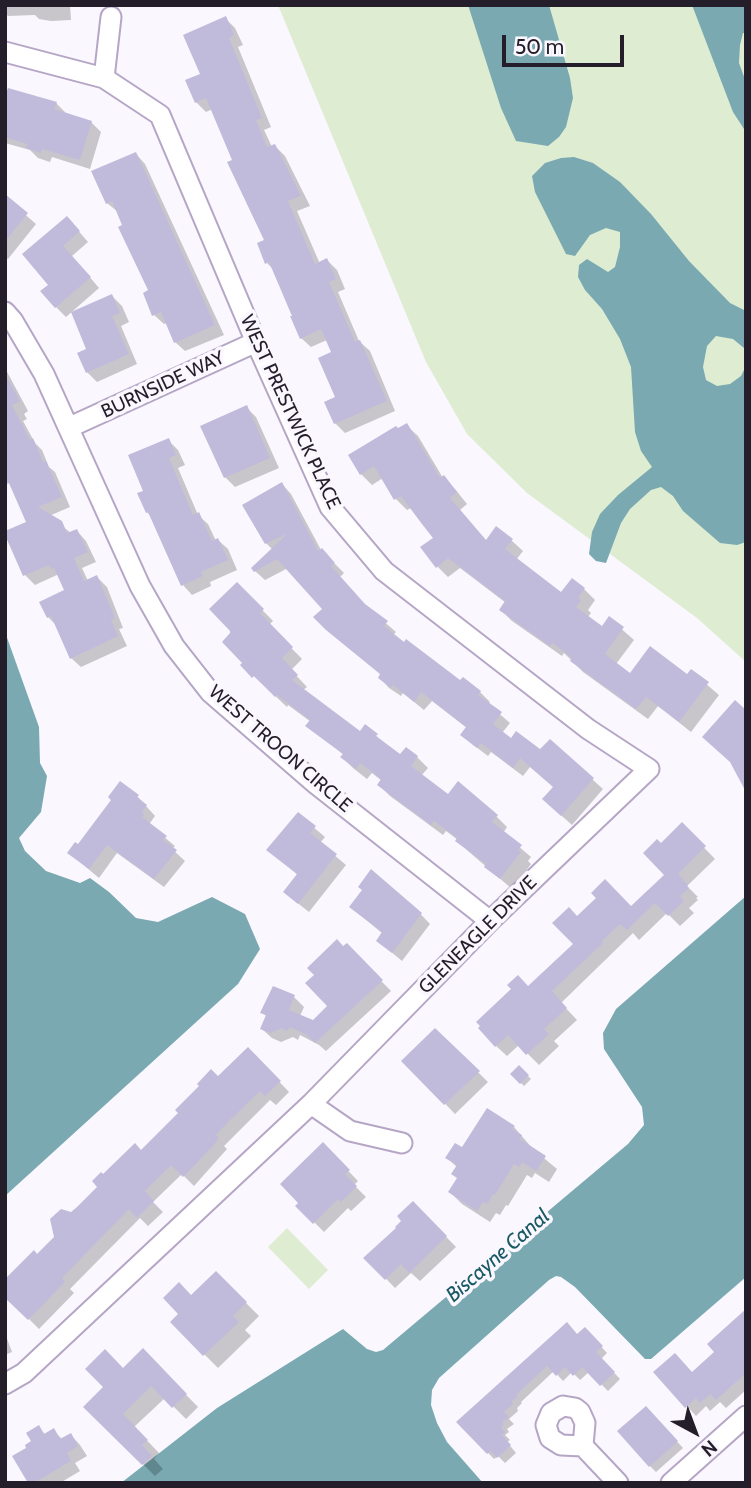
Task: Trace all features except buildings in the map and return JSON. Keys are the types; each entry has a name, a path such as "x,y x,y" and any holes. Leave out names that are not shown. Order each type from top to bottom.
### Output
{"street":[{"path":"104,78 111,17"},
{"name":"WEST PRESTWICK PLACE","path":"5,52 104,78 160,115 256,342 330,507 384,571 588,729 649,769"},
{"name":"WEST TROON CIRCLE","path":"5,312 44,374 140,586 174,646 210,692 316,784 490,921"},
{"name":"BURNSIDE WAY","path":"69,427 256,342"},
{"name":"GLENEAGLE DRIVE","path":"5,1384 24,1373 311,1104 490,921 649,769"},
{"path":"311,1104 350,1131 402,1143"},
{"path":"671,1483 746,1416"},
{"path":"583,1446 618,1483"}],"green space":[{"path":"278,5 746,5 746,662 697,618 527,493 467,434 426,362"},
{"path":"287,1228 328,1270 309,1289 268,1247"}],"water":[{"path":"468,5 549,5 573,98 566,127 548,146 516,141 501,108"},
{"path":"692,5 746,5 746,33 743,33 740,45 739,63 746,82 746,132 733,112"},
{"path":"574,157 593,163 620,182 730,303 746,311 746,357 744,348 733,339 716,336 707,346 703,367 706,380 717,386 730,384 741,376 746,366 746,542 737,545 720,543 683,511 673,496 661,487 651,490 630,509 621,523 606,563 596,561 589,554 592,532 600,514 652,467 641,451 635,432 631,367 620,339 578,277 579,265 587,259 608,272 615,267 620,247 620,232 606,228 590,235 575,256 566,254 535,192 532,176 545,163"},
{"path":"5,632 39,727 40,763 47,776 41,812 19,838 25,851 46,871 80,883 90,878 136,918 158,922 212,897 245,914 260,949 238,984 5,1196"},
{"name":"Biscayne Canal","path":"746,896 746,1277 651,1359 645,1359 575,1287 561,1277 556,1276 549,1280 439,1378 432,1390 431,1405 447,1442 483,1483 121,1483 217,1408 343,1329 367,1349 376,1352 383,1350 628,1144 644,1125 642,1107 604,1049 603,1033 616,1009"}]}
